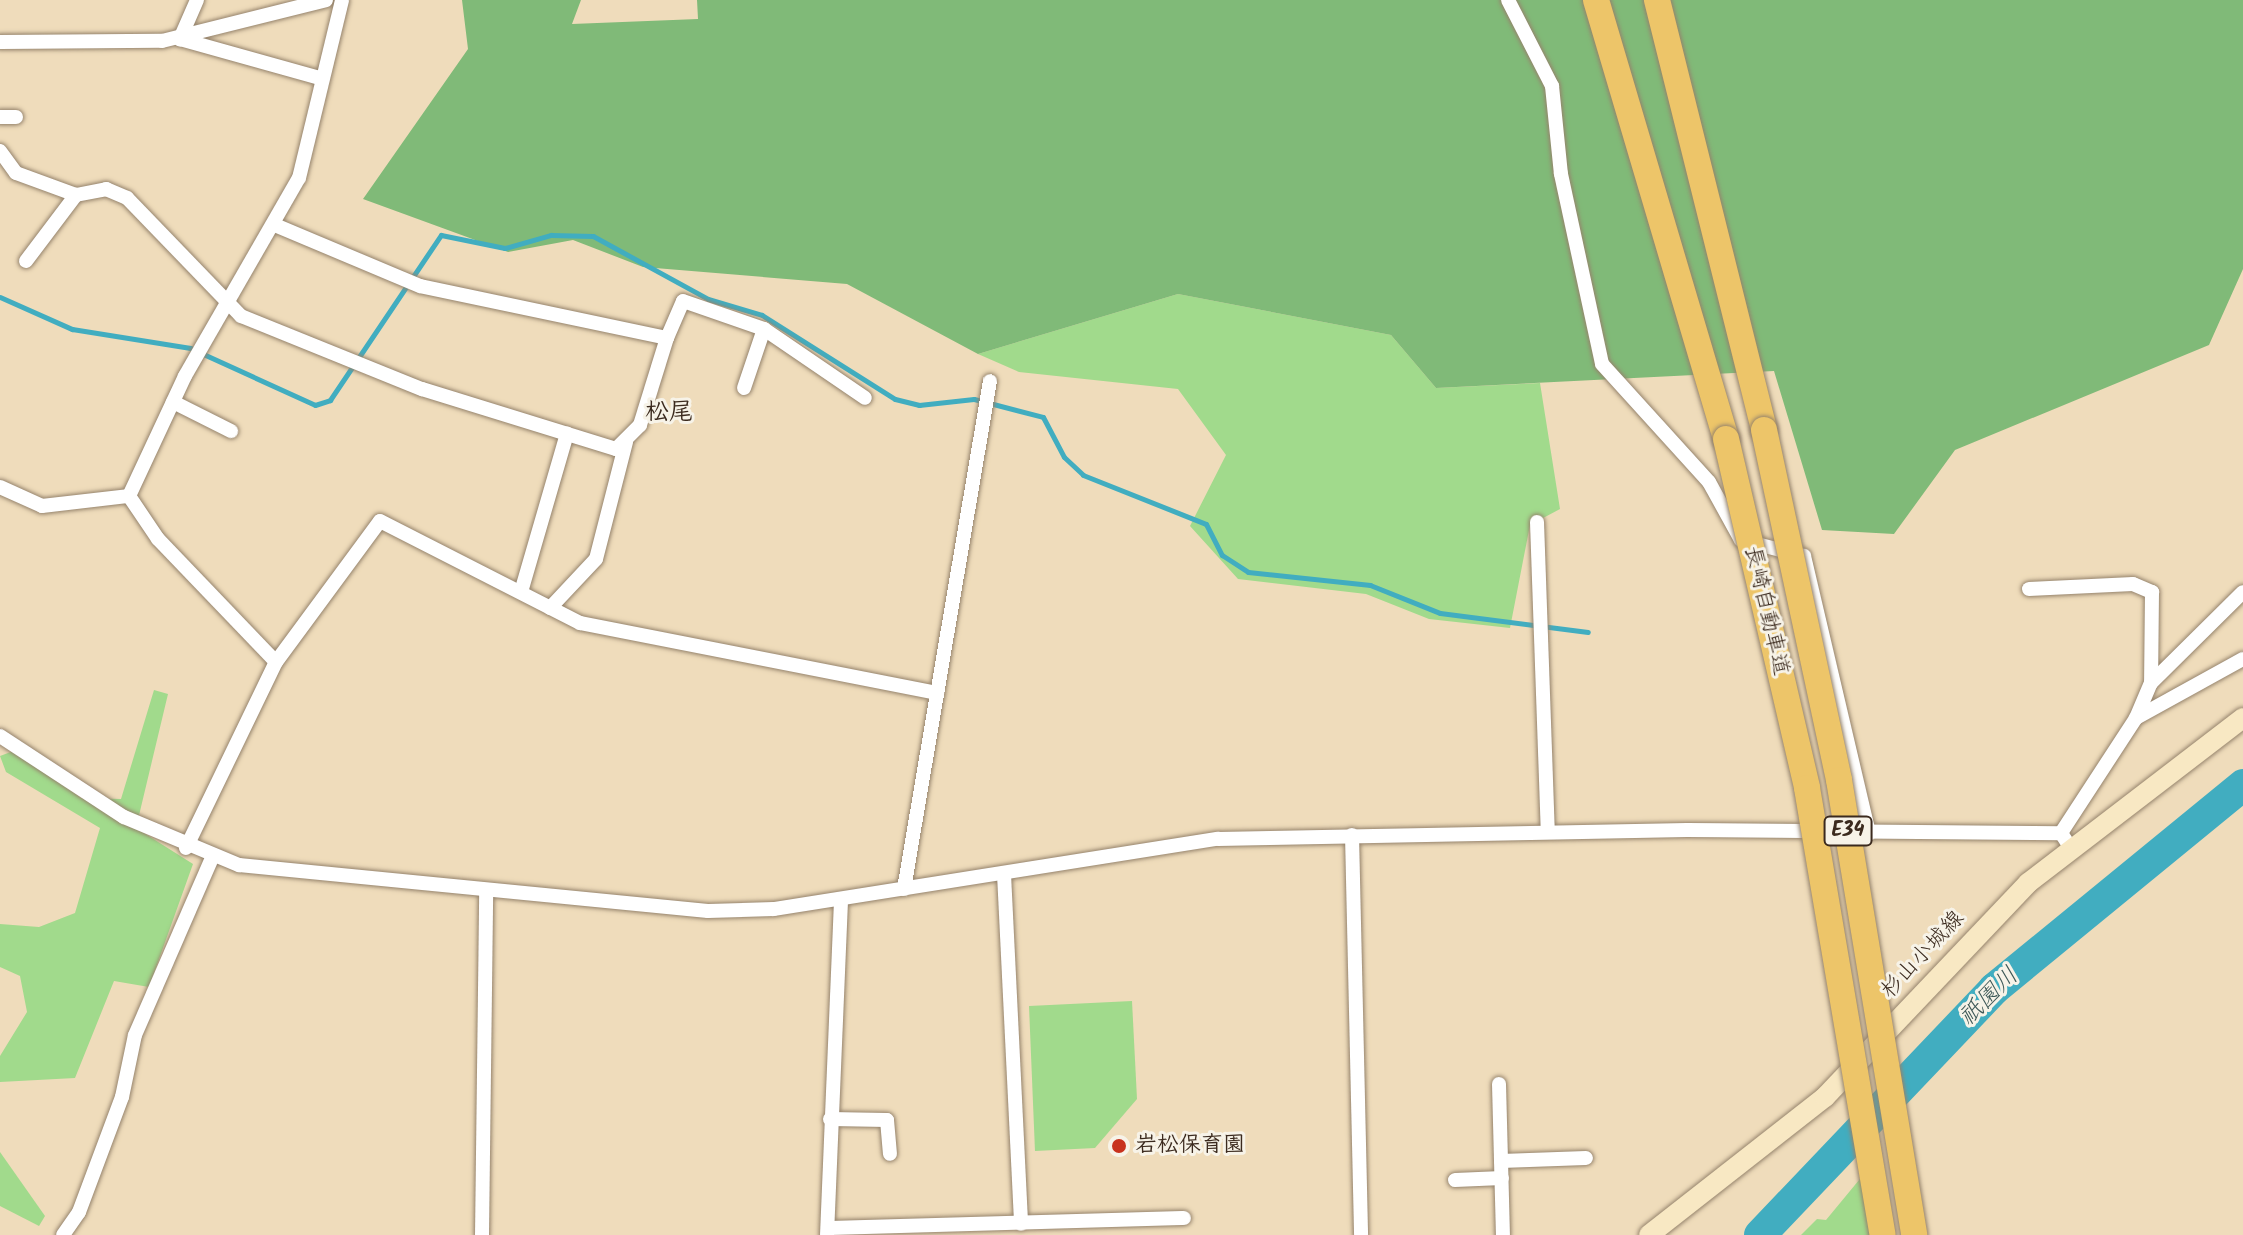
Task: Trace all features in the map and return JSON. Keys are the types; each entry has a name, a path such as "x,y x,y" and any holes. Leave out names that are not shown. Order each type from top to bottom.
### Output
{"highway":[{"name":"長崎自動車道","path":"1596,0 1726,439 1807,788 1883,1235"},
{"name":"長崎自動車道","path":"1657,0 1764,430 1839,780 1914,1235"}],"main road":[{"name":"杉山小城線","path":"1649,1235 1791,1129 2066,841 2243,718"}],"street":[{"path":"180,39 197,0"},
{"path":"0,42 180,39 326,0"},
{"path":"129,496 173,402 277,226 299,178 320,78 342,0"},
{"path":"1508,0 1552,86 1561,174 1602,364 1709,482 1741,540 1804,556 1869,833"},
{"path":"180,39 320,78"},
{"path":"0,117 16,117"},
{"path":"0,151 16,173 76,195 106,189 127,198 228,307 364,367 616,449 640,425 667,338 683,301 764,329 865,398"},
{"path":"26,261 76,195"},
{"path":"277,226 420,286 667,338"},
{"path":"744,388 764,329"},
{"path":"904,889 989,387"},
{"path":"173,402 231,431"},
{"path":"521,592 567,434"},
{"path":"550,608 596,559 626,442"},
{"path":"0,487 42,506 129,496"},
{"path":"129,496 158,539 276,662"},
{"path":"186,848 276,662 380,521 550,608 594,627 937,693"},
{"path":"1537,522 1548,832"},
{"path":"2029,589 2133,584 2152,592 2151,683"},
{"path":"0,736 186,848 212,858 486,891 741,912 1218,839 1548,832 1869,833 2066,841 2136,718 2151,683 2243,592"},
{"path":"2136,718 2243,659"},
{"path":"1352,835 1361,1235"},
{"path":"63,1235 79,1212 122,1097 135,1035 212,858"},
{"path":"1004,874 1021,1224"},
{"path":"482,1235 486,891"},
{"path":"841,899 830,1119 828,1232 1184,1218"},
{"path":"1499,1084 1503,1235"},
{"path":"830,1119 887,1120 890,1154"},
{"path":"1501,1161 1586,1158"},
{"path":"1455,1180 1502,1178"}],"green space":[{"path":"462,0 581,0 572,24 698,19 697,0 2243,0 2243,269 2209,345 1955,450 1894,534 1822,530 1774,371 1436,388 1391,335 1178,294 978,354 847,284 643,267 573,240 508,252 363,199 468,49"},
{"path":"1178,294 1391,335 1436,388 1540,383 1560,509 1530,525 1510,628 1429,619 1366,594 1238,579 1190,526 1226,455 1178,389 1019,372 978,354"},
{"path":"154,690 168,694 136,828 193,864 149,987 114,981 75,1078 0,1082 0,1056 27,1012 20,976 0,967 0,924 39,927 75,913 100,828 6,772 0,756 16,750 81,798 121,799"},
{"path":"1132,1001 1137,1099 1095,1148 1035,1151 1029,1006"},
{"path":"0,1152 45,1216 39,1226 0,1206"},
{"path":"1864,1174 1874,1235 1801,1235 1817,1219 1826,1220"}],"waterway":[{"path":"0,297 72,329 190,348 315,405 330,400 441,235 505,248 551,235 593,236 708,299 762,315 895,399 919,405 974,399 1043,417 1064,457 1083,475 1206,524 1222,555 1248,572 1370,585 1440,613 1588,632"},
{"name":"祇園川","path":"1760,1235 1994,989 2243,785"}],"place":[{"name":"岩松保育園","path":"1119,1146"}],"district":[{"name":"松尾","path":"669,413"}]}
